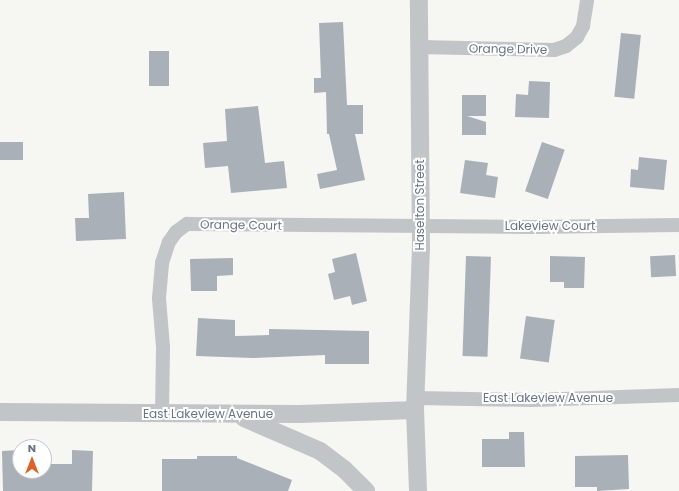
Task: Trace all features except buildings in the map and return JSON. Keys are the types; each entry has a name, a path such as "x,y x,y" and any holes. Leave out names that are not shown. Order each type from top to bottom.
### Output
{"street":[{"name":"Haselton Street","path":"418,491 416,404 421,226 419,0"},
{"name":"Orange Drive","path":"419,48 554,50 566,46 578,38 583,26 587,0"},
{"name":"Orange Court","path":"162,413 160,291 162,263 169,242 176,232 187,224 421,226"},
{"name":"Lakeview Court","path":"421,226 679,225"},
{"name":"East Lakeview Avenue","path":"0,412 234,414 416,404 679,395"},
{"path":"234,414 320,451 345,470 366,491"}]}
